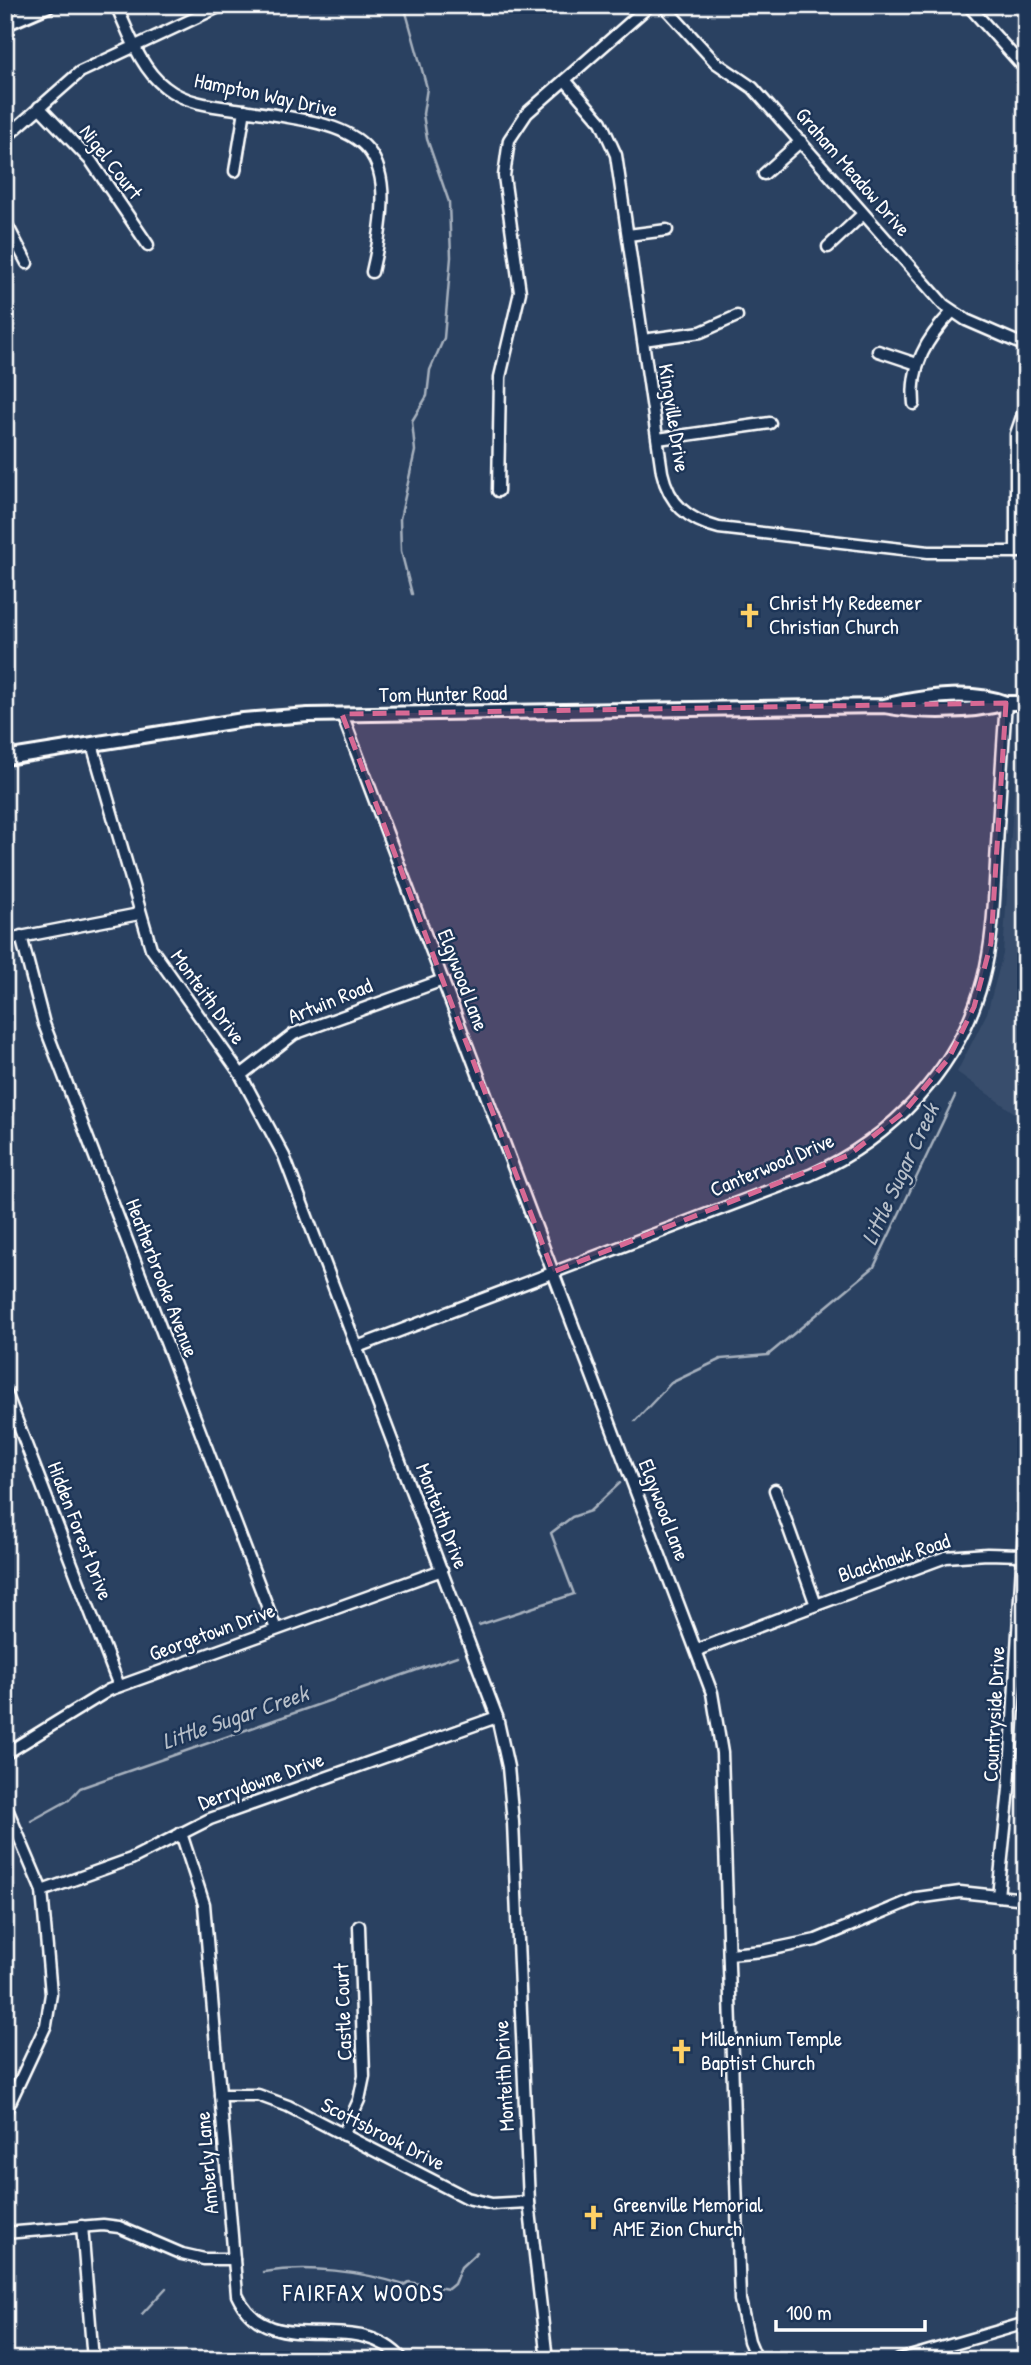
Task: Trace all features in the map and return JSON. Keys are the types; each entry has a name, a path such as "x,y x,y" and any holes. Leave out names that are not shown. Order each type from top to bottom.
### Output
{"street":[{"path":"5,24 49,5"},
{"name":"Hampton Way Drive","path":"116,5 153,76 174,93 185,99 323,122 347,133 368,150 380,173 385,196 372,272"},
{"path":"5,138 80,72 223,5"},
{"path":"498,491 499,377 520,292 504,158 519,121 650,5"},
{"name":"Graham Meadow Drive","path":"663,5 715,62 753,88 952,312 1026,346"},
{"path":"968,5 1026,70"},
{"name":"Kingville Drive","path":"565,80 611,138 667,491 687,515 705,524 928,552 1021,552"},
{"name":"Nigel Court","path":"39,107 92,162 148,245"},
{"path":"235,171 245,110"},
{"path":"764,174 801,141"},
{"path":"828,247 863,214"},
{"path":"5,221 27,263"},
{"path":"628,235 667,230"},
{"path":"914,404 913,381 917,365 929,338 952,312"},
{"path":"643,340 701,332 737,316"},
{"path":"878,351 917,365"},
{"path":"1021,552 1015,444 1018,425 1026,405"},
{"path":"658,439 770,423"},
{"name":"Tom Hunter Road","path":"5,758 243,720 342,714 884,706 903,709 990,707 1026,702"},
{"name":"Canterwood Drive","path":"357,1347 823,1169 883,1132 924,1092 959,1040 974,1007 988,962 1006,703"},
{"name":"Elgywood Lane","path":"342,714 712,1693 720,1738 740,2300 749,2341 757,2360"},
{"name":"Monteith Drive","path":"92,744 138,914 159,962 241,1075 284,1156 497,1717 508,1767 513,1822 529,2202 547,2360"},
{"path":"5,940 138,914"},
{"name":"Heatherbrooke Avenue","path":"21,936 44,1024 276,1629"},
{"name":"Artwin Road","path":"241,1075 295,1034 443,980"},
{"name":"Hidden Forest Drive","path":"5,1390 119,1686"},
{"path":"775,1490 816,1605"},
{"name":"Countryside Drive","path":"998,1896 1009,1789 1026,1493"},
{"name":"Blackhawk Road","path":"697,1650 946,1557 987,1553 1022,1555"},
{"name":"Georgetown Drive","path":"5,1754 76,1709 119,1686 442,1570"},
{"name":"Derrydowne Drive","path":"42,1891 131,1859 210,1819 497,1717"},
{"path":"5,1804 42,1891 50,2010 46,2025 5,2113"},
{"name":"Amberly Lane","path":"181,1833 204,1904 237,2295 243,2313 265,2337"},
{"path":"729,1954 763,1951 816,1940 917,1898 960,1892 1026,1899"},
{"name":"Castle Court","path":"343,2135 359,2100 364,2076 359,1926"},
{"name":"Scottsbrook Drive","path":"220,2095 245,2094 274,2100 467,2198 492,2204 529,2202"},
{"path":"82,2227 93,2360"},
{"path":"5,2233 120,2227 182,2254 204,2259 234,2259"},
{"path":"899,2360 1026,2323"},
{"path":"328,2344 368,2340 380,2342 403,2360"}],"highlighted area":[{"path":"1006,703 991,943 974,1007 949,1058 904,1112 849,1155 553,1272 342,714"}],"shaded area":[{"path":"1019,717 1026,717 1026,1121 957,1072 987,1013 1003,954"}],"waterway":[{"path":"404,5 427,88 423,114 427,139 449,202 451,257 444,338 430,370 427,396 412,421 415,451 400,519 401,551 412,594"},
{"name":"Little Sugar Creek","path":"635,1421 671,1383 721,1359 768,1355 874,1267 955,1096"},
{"name":"Little Sugar Creek","path":"479,1625 574,1594 551,1533 572,1517 590,1511 620,1483"},
{"name":"Little Sugar Creek","path":"31,1821 69,1800 80,1788 457,1656"},
{"path":"263,2272 298,2269 335,2271 404,2285 409,2282 448,2289 454,2284 461,2267 477,2252"},
{"path":"142,2314 166,2288"}],"place":[{"name":"Christ My Redeemer Christian Church","path":"749,615"},
{"name":"Millennium Temple Baptist Church","path":"681,2051"},
{"name":"Greenville Memorial AME Zion Church","path":"593,2217"}],"district":[{"name":"FAIRFAX WOODS","path":"364,2293"}]}
